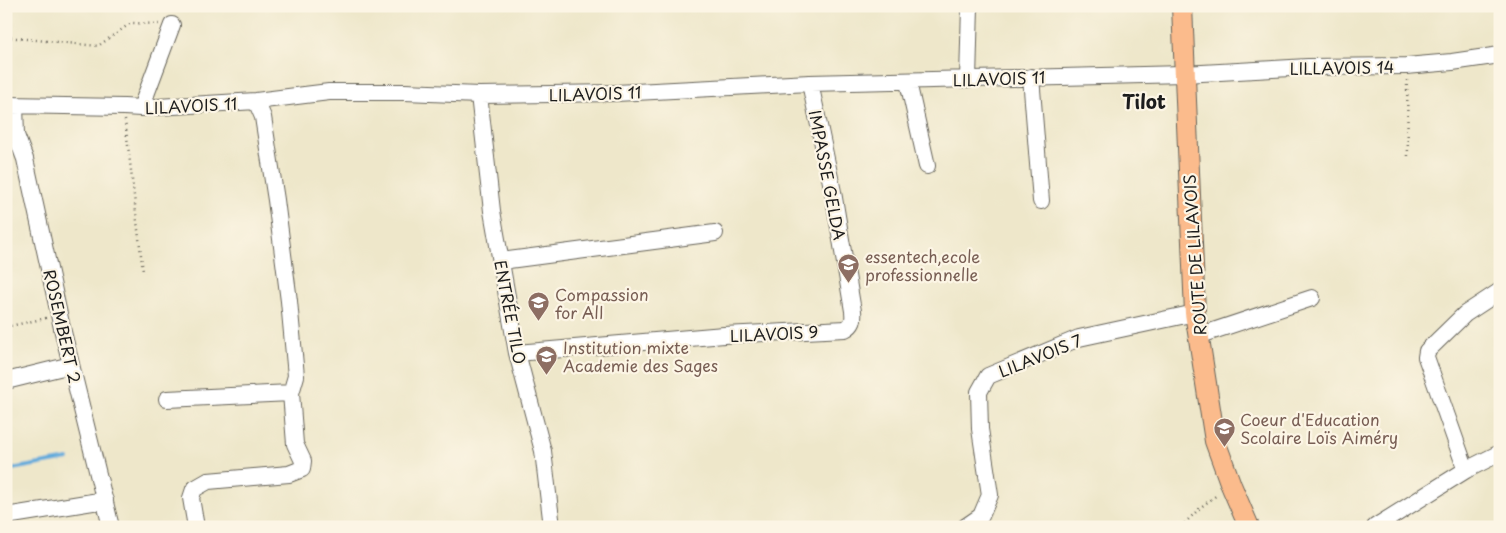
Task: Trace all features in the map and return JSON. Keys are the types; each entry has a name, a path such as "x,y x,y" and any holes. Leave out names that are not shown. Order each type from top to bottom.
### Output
{"main road":[{"name":"ROUTE DE LILAVOIS","path":"1182,6 1195,313 1215,440 1249,527"}],"street":[{"path":"968,79 970,6"},
{"path":"140,108 172,25"},
{"name":"LILLAVOIS 14","path":"1184,74 1308,68 1406,66 1500,55"},
{"name":"LILAVOIS 11","path":"11,105 140,108 256,101 329,92 405,92 479,95 616,93 810,83 1184,74"},
{"path":"1031,77 1040,201"},
{"path":"908,82 927,166"},
{"name":"IMPASSE GELDA","path":"810,83 833,192 853,311 854,319 851,326"},
{"name":"ENTRÉE TILO","path":"479,95 492,211 517,353 543,451 552,527"},
{"path":"196,527 190,498 194,489 208,481 289,474 302,470 303,461 295,444 291,393 296,376 289,300 266,136 256,101"},
{"path":"11,105 11,135"},
{"name":"ROSEMBERT 2","path":"11,135 25,159 59,314 111,527"},
{"path":"501,261 715,232"},
{"path":"1466,470 1426,357 1427,351 1465,314 1500,291"},
{"path":"1198,336 1312,298"},
{"name":"LILAVOIS 7","path":"965,527 981,516 990,495 980,429 979,392 988,376 1079,338 1195,313"},
{"name":"LILAVOIS 9","path":"517,353 724,335 844,329 851,326"},
{"path":"6,381 71,365"},
{"path":"167,399 291,393"},
{"path":"1375,527 1466,470 1500,453"},
{"path":"6,516 105,500"}],"path":[{"path":"6,37 98,46 131,23 172,25"},
{"path":"1406,66 1408,159"},
{"path":"124,107 144,272"},
{"path":"6,328 59,314"},
{"path":"1181,527 1201,507 1231,485"}],"waterway":[{"path":"6,470 68,459"}],"place":[{"name":"essentech,ecole professionnelle","path":"849,284"},
{"name":"Compassion for All","path":"539,322"},
{"name":"Institution mixte Academie des Sages","path":"547,375"},
{"name":"Coeur d'Education Scolaire Loïs Aiméry","path":"1224,447"}],"district":[{"name":"Tilot","path":"1144,101"}]}
